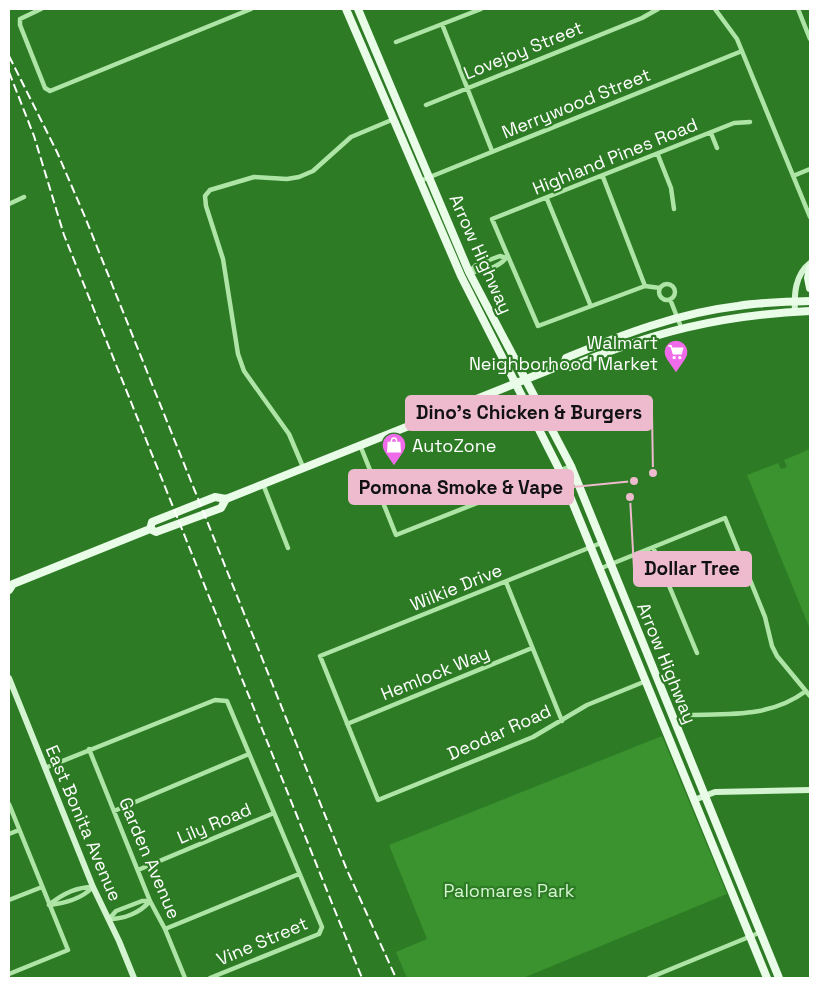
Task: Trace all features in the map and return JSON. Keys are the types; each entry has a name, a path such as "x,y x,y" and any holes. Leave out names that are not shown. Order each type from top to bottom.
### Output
{"main road":[{"name":"Arrow Highway","path":"346,9 474,303 560,470 767,978"},
{"name":"Arrow Highway","path":"358,9 469,272 571,466 779,978"},
{"path":"794,312 795,288 800,275 810,263"},
{"path":"810,268 808,278 810,288"},
{"path":"564,364 566,358 608,340 678,318 737,306 810,301"},
{"path":"10,586 150,530 156,532 220,508 226,498 564,364 570,367 620,346 681,327 740,316 810,311"},
{"name":"Deodar Road","path":"646,681 657,676"},
{"name":"East Bonita Avenue","path":"9,678 93,887 134,978"},
{"path":"694,800 715,792 810,790"}],"street":[{"path":"41,9 20,19 20,25 46,88 50,91 251,9"},
{"path":"396,42 482,9"},
{"name":"Lovejoy Street","path":"426,105 642,18 658,9"},
{"path":"715,9 728,24 742,51 810,217"},
{"path":"798,9 810,39"},
{"path":"442,24 492,151"},
{"name":"Merrywood Street","path":"420,181 742,51"},
{"path":"303,467 289,434 244,371 238,354 223,260 206,206 206,196 210,190 254,177 286,179 299,177 313,171 351,136 395,119"},
{"name":"Highland Pines Road","path":"506,258 492,220 734,124 750,122"},
{"path":"711,133 717,148"},
{"path":"658,155 671,188 674,208"},
{"path":"793,176 810,169"},
{"path":"603,177 645,286"},
{"path":"9,204 24,197"},
{"path":"547,199 590,304"},
{"path":"469,272 476,265 500,256 506,258 538,326 590,304 645,286 660,288 667,284 673,286 675,294 670,299"},
{"path":"660,288 662,297 670,299"},
{"path":"670,299 681,327"},
{"path":"360,445 396,535 571,466"},
{"path":"262,484 288,548"},
{"path":"600,569 725,518 765,617 772,646 777,656 810,696"},
{"name":"Wilkie Drive","path":"347,724 320,656 601,543"},
{"path":"654,547 697,653"},
{"path":"506,582 562,721"},
{"name":"Hemlock Way","path":"347,724 532,648"},
{"name":"Deodar Road","path":"347,724 378,800 534,737 587,705 646,681"},
{"path":"685,711 690,715 760,712 782,706 806,691"},
{"path":"45,768 215,700 227,702 299,874 165,929"},
{"name":"Garden Avenue","path":"89,749 150,901 165,929 185,978"},
{"path":"114,811 249,754"},
{"path":"9,804 68,950 9,974"},
{"name":"Lily Road","path":"138,870 274,813"},
{"path":"9,834 19,830"},
{"name":"Vine Street","path":"210,978 319,934 322,927 299,874"},
{"path":"9,900 42,887"},
{"path":"50,905 60,896 82,887 93,887"},
{"path":"50,905 64,903 85,895 93,887"},
{"path":"109,919 116,912 142,902 150,901"},
{"path":"109,919 120,919 144,908 150,901"},
{"path":"649,978 761,932"}],"green space":[{"path":"810,449 810,629 747,475 778,463 781,469 787,467 784,460"},
{"name":"Palomares Park","path":"662,736 727,894 523,978 407,978 396,952 427,939 389,845"}],"railway":[{"path":"9,56 57,152 85,217 347,870 396,978"},
{"path":"9,72 34,136 64,235 362,978"}],"place":[{"name":"Walmart Neighborhood Market","path":"676,373"},
{"name":"AutoZone","path":"394,466"},
{"name":"Dino's Chicken & Burgers","path":"653,473"},
{"name":"Pomona Smoke & Vape","path":"634,481"},
{"name":"Dollar Tree","path":"630,497"}]}
